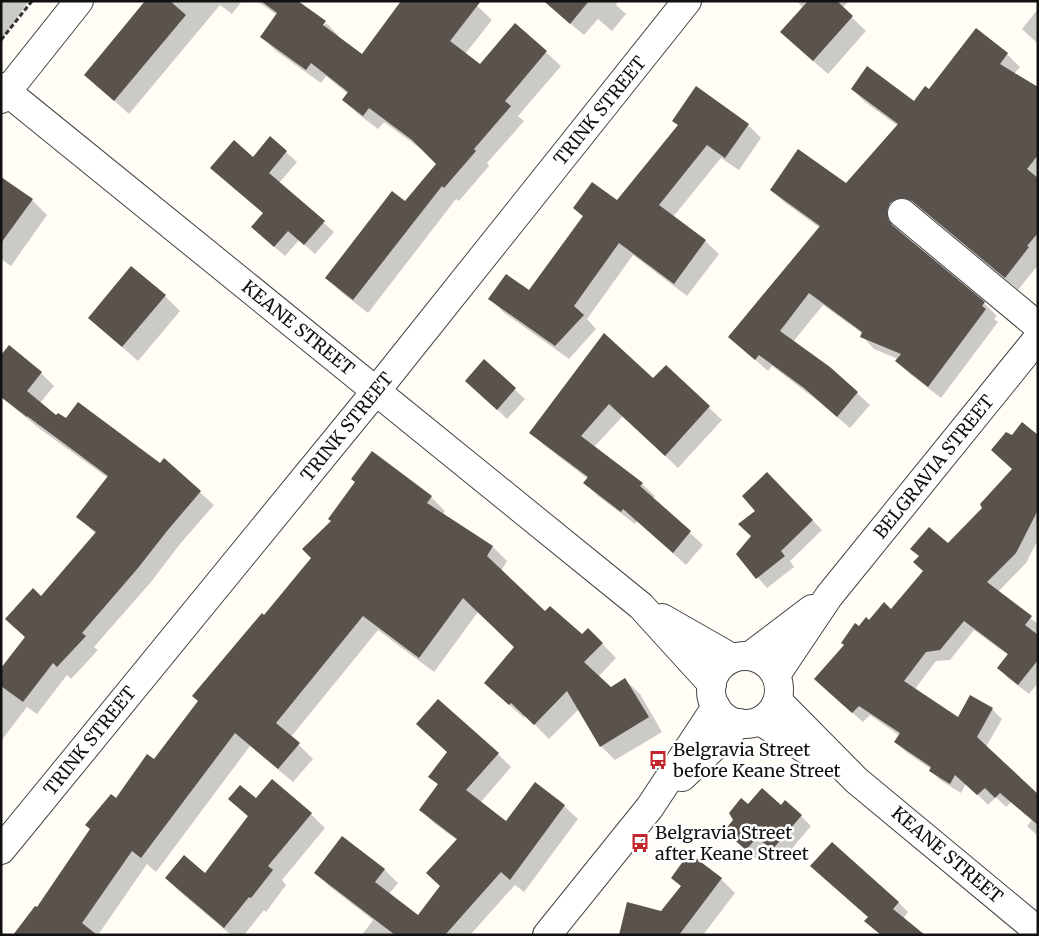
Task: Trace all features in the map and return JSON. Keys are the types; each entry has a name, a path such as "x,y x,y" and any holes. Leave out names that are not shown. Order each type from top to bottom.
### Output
{"street":[{"path":"3,93 79,1"},
{"name":"TRINK STREET","path":"1,850 376,391 687,1"},
{"name":"KEANE STREET","path":"3,93 641,606 714,696"},
{"path":"902,213 1038,326"},
{"name":"BELGRAVIA STREET","path":"777,688 830,596 1038,338"},
{"name":"BELGRAVIA STREET","path":"741,657 830,596"},
{"name":"KEANE STREET","path":"641,606 741,657"},
{"path":"547,935 650,807 714,696 718,669 741,657 766,662 777,688 774,709 767,716 749,722 650,807"},
{"name":"KEANE STREET","path":"777,688 856,780 1038,931"},
{"path":"714,696 726,717 749,722"},
{"name":"KEANE STREET","path":"749,722 856,780"}],"path":[{"path":"1,40 32,1"}],"building":[{"path":"145,1 170,1 186,15 114,101 84,75"},
{"path":"261,1 298,1 326,21 323,25 362,54 401,1 481,1 450,41 480,64 515,23 547,51 505,101 511,106 474,149 476,151 444,188 442,186 353,300 325,278 392,191 405,201 436,164 412,140 369,108 363,116 342,100 348,92 311,63 306,70 260,37 277,13"},
{"path":"544,1 589,1 570,24"},
{"path":"808,1 837,1 853,16 813,61 780,32"},
{"path":"976,28 1008,53 1000,64 1038,87 1038,155 1027,169 1038,178 1038,233 1005,278 912,201 904,198 896,199 890,203 887,211 888,219 892,225 985,302 982,306 986,309 928,387 895,361 901,354 860,337 862,332 809,293 780,331 830,367 858,392 837,417 804,388 759,355 755,360 728,337 820,226 770,190 798,149 846,183 898,124 851,89 867,66 914,101 925,86 929,89"},
{"path":"696,86 749,124 725,158 707,145 659,205 706,240 674,284 619,243 574,306 584,315 555,346 488,299 506,274 529,290 583,216 573,208 592,182 617,200 678,125 672,121"},
{"path":"270,136 287,151 269,173 325,221 304,245 288,231 274,247 251,227 263,213 210,168 234,140 253,157"},
{"path":"1,177 33,199 1,243"},
{"path":"131,266 166,295 122,347 88,318"},
{"path":"604,333 653,378 666,365 710,406 665,456 609,404 581,436 643,483 640,486 691,531 673,553 623,509 621,512 583,483 588,477 529,433"},
{"path":"9,345 42,372 27,391 56,415 58,413 66,418 78,402 160,463 164,458 201,491 82,633 86,636 57,667 53,663 23,702 1,686 1,668 25,637 5,619 33,588 41,596 96,532 76,517 108,476 1,397 1,355"},
{"path":"484,359 516,388 497,410 465,381"},
{"path":"1022,422 1038,435 1038,510 1016,553 987,582 1032,616 1025,625 1038,635 1038,660 1018,685 997,668 1008,654 964,621 940,650 926,652 904,681 958,717 970,695 993,708 977,737 1038,794 1038,825 1000,793 995,798 985,788 977,795 955,775 950,784 929,771 931,767 894,742 900,733 859,706 852,713 814,679 844,645 841,643 855,623 859,626 866,617 869,620 884,602 891,609 923,571 913,562 919,556 910,549 929,527 948,543 982,508 980,504 1012,469 991,450 1006,432 1012,435"},
{"path":"372,451 432,496 427,503 493,546 487,556 545,611 550,606 582,634 588,628 603,643 584,662 611,687 625,678 649,717 600,747 567,691 534,725 511,703 509,705 484,683 514,647 463,598 419,658 363,616 276,723 300,743 278,769 235,733 141,858 132,851 82,923 97,935 13,935 35,906 37,907 90,829 85,825 111,794 116,798 147,754 154,759 198,701 192,696 262,613 264,615 311,558 302,549 331,521 328,519 355,482 351,479"},
{"path":"767,472 813,520 781,551 785,556 756,579 736,554 751,536 738,524 755,511 742,496"},
{"path":"438,699 499,753 466,790 506,821 535,782 565,805 510,880 501,872 445,935 395,935 314,873 342,836 385,869 375,882 418,915 440,886 426,873 457,839 419,810 438,784 428,777 447,752 416,724"},
{"path":"272,779 312,813 268,866 273,870 224,928 165,878 184,855 205,873 248,816 228,799 240,785 256,798"},
{"path":"762,788 781,805 785,800 802,815 772,850 757,837 746,850 724,831 733,820 729,813 741,798 748,804"},
{"path":"832,842 899,902 893,909 925,935 881,935 864,921 868,917 810,866"},
{"path":"689,853 722,878 679,935 619,935 627,902 661,911 681,886 671,878"}],"place":[{"name":"Belgravia Street before Keane Street","path":"658,760"},
{"name":"Belgravia Street after Keane Street","path":"640,843"}]}
